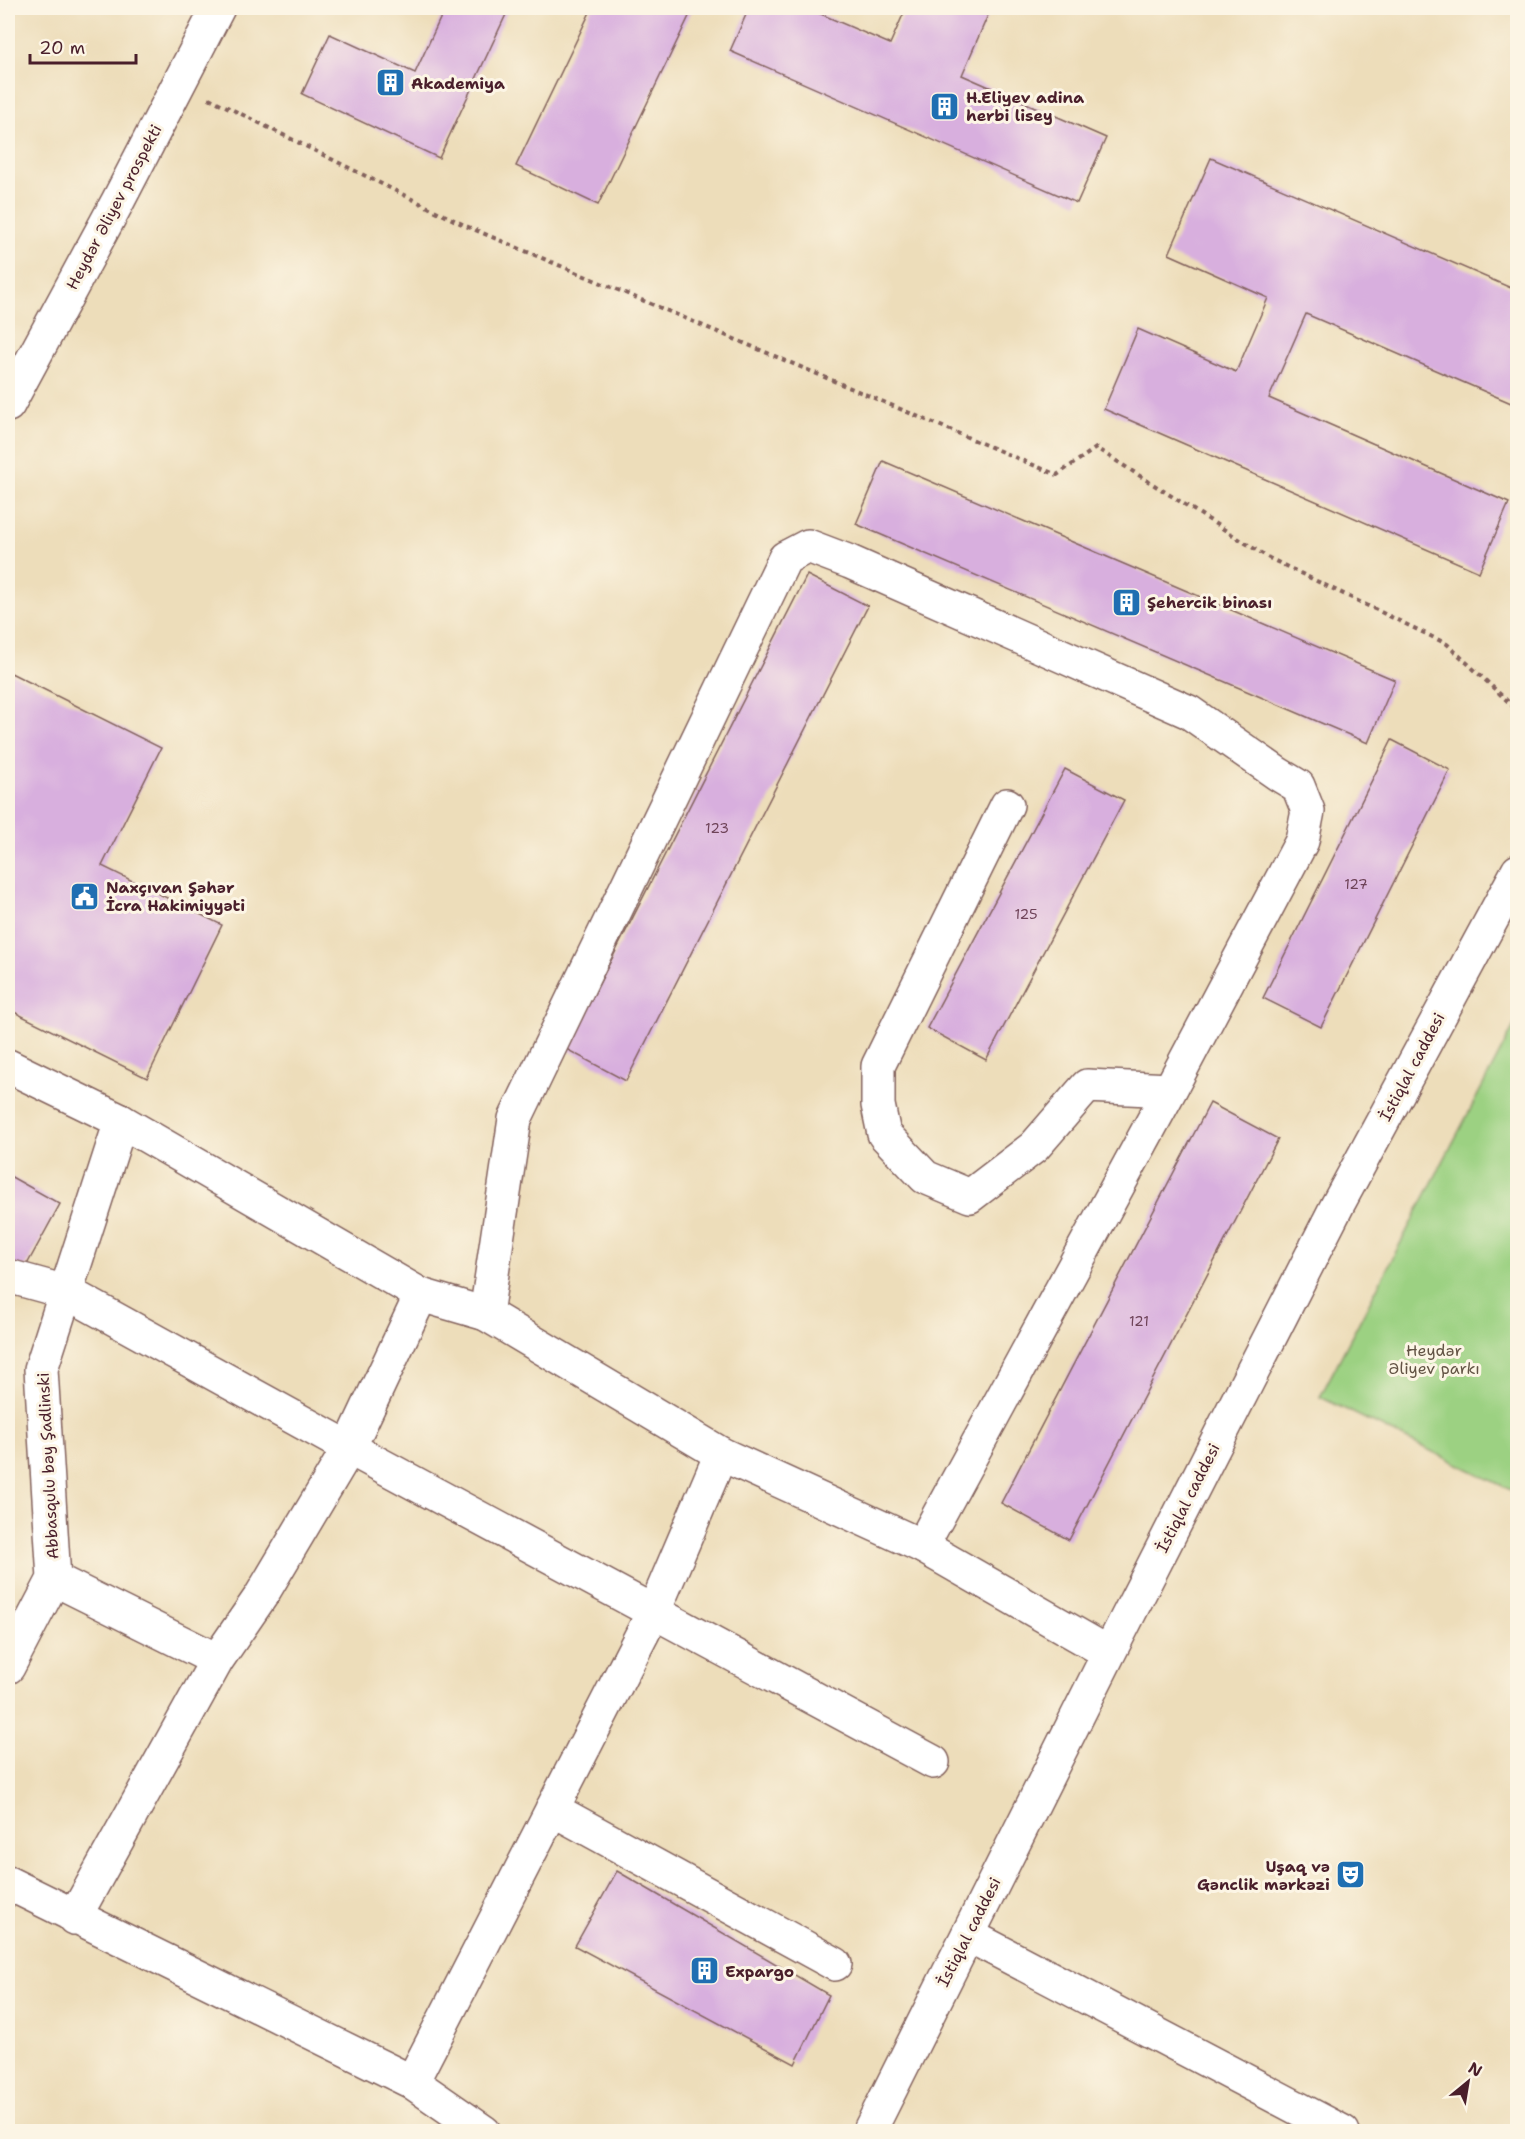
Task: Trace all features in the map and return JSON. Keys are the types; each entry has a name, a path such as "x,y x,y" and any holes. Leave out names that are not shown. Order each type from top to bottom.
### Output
{"street":[{"name":"Heydər Əliyev prospekti","path":"8,405 218,8"},
{"path":"486,1314 515,1119 784,558 808,546 850,562 1189,712 1298,786 1308,811 1302,841 1170,1090 922,1546"},
{"path":"1006,805 878,1066 878,1105 884,1134 925,1176 970,1196 1034,1147 1087,1086 1170,1090"},
{"name":"İstiqlal caddesi","path":"869,2132 1109,1653 1338,1204 1518,871"},
{"path":"8,1066 121,1121 421,1295 486,1314 721,1454 922,1546 1109,1653"},
{"name":"Abbasqulu bəy Şadlinski","path":"8,1667 54,1578 41,1369 121,1121"},
{"path":"8,1276 66,1292 933,1762"},
{"path":"74,1918 217,1660 261,1596 350,1448 421,1295"},
{"path":"412,2082 654,1611 721,1454"},
{"path":"54,1578 217,1660"},
{"path":"552,1809 835,1964"},
{"path":"8,1883 74,1918 412,2082 484,2132"},
{"path":"968,1935 1343,2132"}],"path":[{"path":"179,82 466,225 1057,476 1096,448 1269,558 1447,644 1518,711"}],"green space":[{"name":"Heydər Əliyev parkı","path":"1517,1020 1517,1493 1320,1397"}],"building":[{"name":"Akademiya","path":"445,8 509,8 439,158 302,94 330,34 415,73"},
{"path":"592,8 693,8 598,205 516,166"},
{"name":"H.Eliyev adina herbi lisey","path":"749,8 807,8 890,44 906,8 991,8 962,75 1106,138 1077,203 730,51"},
{"path":"1211,158 1518,291 1518,406 1306,314 1269,398 1509,503 1479,572 1104,409 1138,329 1236,372 1268,298 1169,254"},
{"name":"Şehercik binası","path":"883,461 1395,680 1368,743 856,524"},
{"path":"807,575 868,606 626,1081 566,1049"},
{"name":"Naxçıvan Şəhər İcra Hakimiyyəti","path":"11,673 161,748 102,866 222,925 147,1078 8,1009 8,680"},
{"path":"1392,740 1450,770 1321,1027 1263,998"},
{"path":"1065,769 1124,800 986,1060 927,1028"},
{"path":"1210,1103 1278,1139 1069,1540 1001,1503"},
{"path":"8,1175 60,1204 24,1270 8,1261"},
{"name":"Expargo","path":"617,1871 829,1995 795,2064 575,1946"}],"place":[{"name":"Akademiya","path":"390,83"},
{"name":"H.Eliyev adina herbi lisey","path":"945,106"},
{"name":"Şehercik binası","path":"1126,602"},
{"name":"Naxçıvan Şəhər İcra Hakimiyyəti","path":"85,896"},
{"name":"Uşaq və Gənclik mərkəzi","path":"1351,1875"},
{"name":"Expargo","path":"704,1971"}]}
